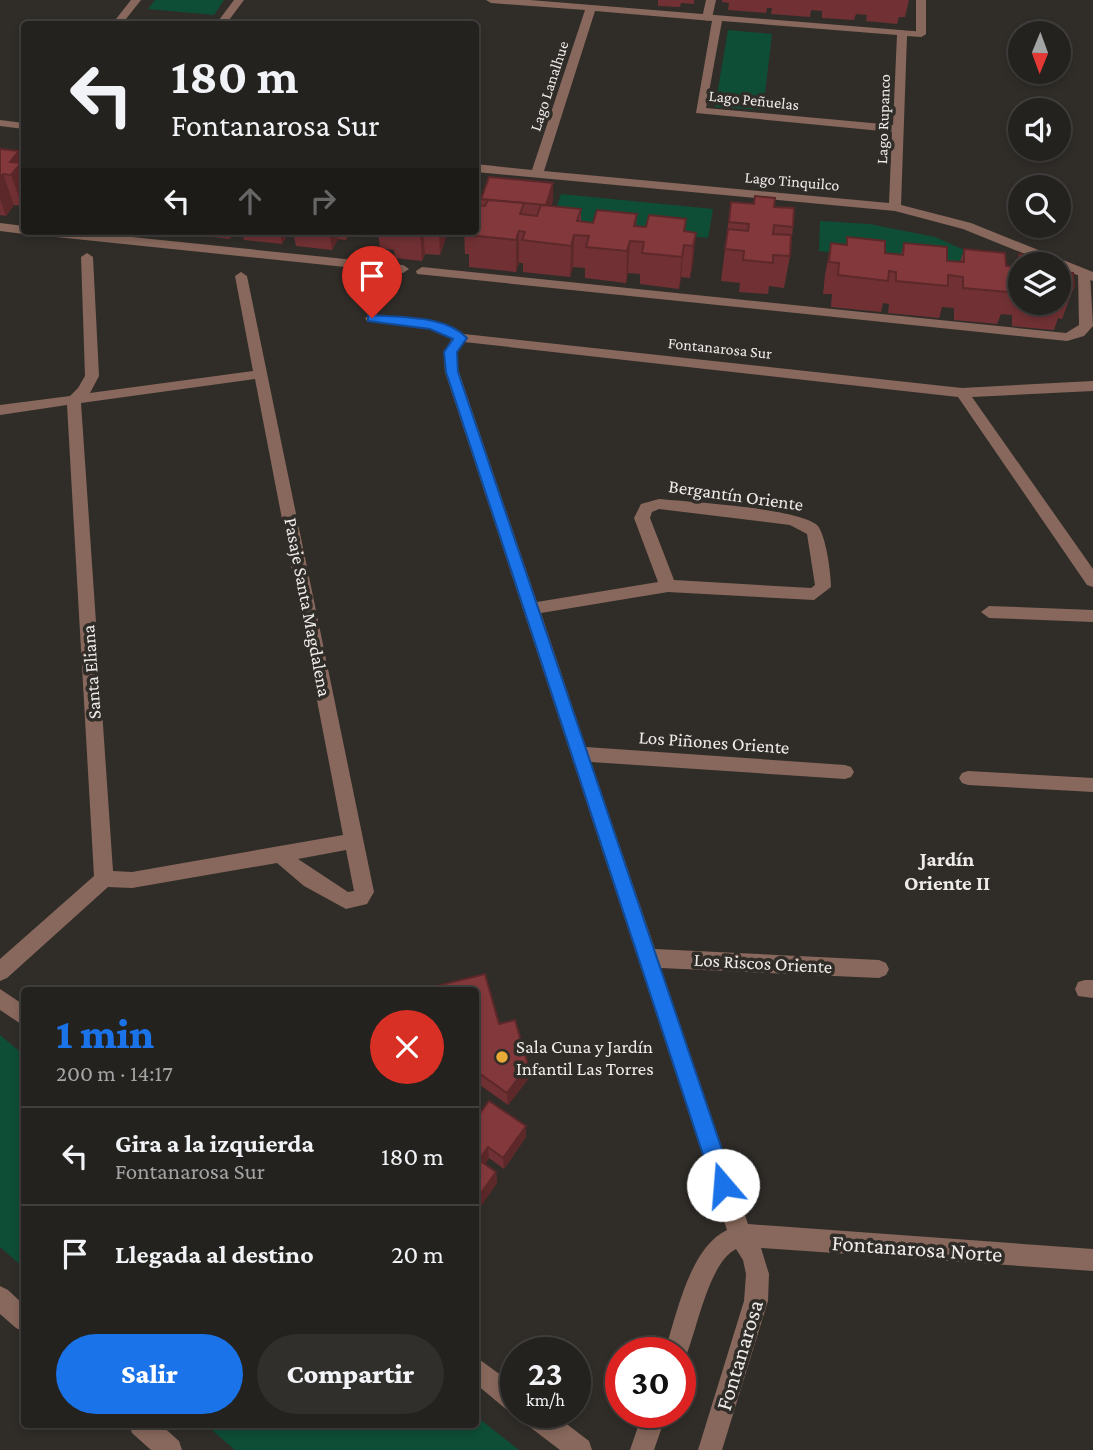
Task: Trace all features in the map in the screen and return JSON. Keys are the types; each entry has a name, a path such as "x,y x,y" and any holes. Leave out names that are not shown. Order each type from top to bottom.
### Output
{"street":[{"path":"119,21 136,0"},
{"path":"223,21 239,0"},
{"path":"491,0 921,34 921,0"},
{"path":"711,0 712,18"},
{"name":"Lago Lanalhue","path":"537,174 591,8"},
{"name":"Lago Peñuelas","path":"712,18 700,111 898,129"},
{"name":"Lago Rupanco","path":"895,207 902,33"},
{"path":"0,124 21,126"},
{"name":"Lago Tinquilco","path":"479,168 895,207 967,226 1088,275"},
{"path":"0,227 21,230"},
{"path":"76,235 403,269"},
{"path":"74,400 84,391 92,376 87,257"},
{"path":"422,271 1067,337 1079,333 1086,326 1088,275"},
{"name":"Pasaje Santa Magdalena","path":"241,276 364,892 354,901 346,901 308,880 281,854"},
{"name":"Fontanarosa Sur","path":"372,318 430,325 449,330 461,338 962,393 1093,386"},
{"name":"Fontanarosa","path":"461,338 453,344 452,372 740,1235 751,1248 758,1264 760,1282 710,1450"},
{"path":"0,410 261,374"},
{"path":"962,393 1093,581"},
{"name":"Santa Eliana","path":"74,400 104,879"},
{"name":"Bergantín Oriente","path":"531,609 668,586 814,594 823,587 815,533 810,527 792,520 659,504 652,506 646,509 642,518 668,586"},
{"path":"989,612 1093,616"},
{"name":"Los Piñones Oriente","path":"580,754 845,772"},
{"path":"968,778 1093,785"},
{"path":"0,972 104,879 132,880 355,841"},
{"name":"Los Riscos Oriente","path":"648,958 879,969"},
{"path":"0,998 21,1015"},
{"path":"682,1337 708,1264 722,1244 740,1235"},
{"name":"Fontanarosa Norte","path":"740,1235 1093,1261"},
{"path":"0,1298 21,1317"},
{"path":"479,1371 500,1388"},
{"path":"145,1428 170,1450"},
{"path":"551,1428 579,1450"},
{"path":"642,1450 650,1428"}],"green space":[{"path":"155,0 224,0 214,15 148,9"},
{"path":"728,30 772,34 763,110 715,107"},
{"path":"561,194 713,209 708,238 552,222"},
{"path":"820,221 869,224 935,237 1008,271 819,251"},
{"path":"0,1035 21,1052 21,1265 0,1247"},
{"path":"479,1418 519,1450 235,1450 209,1428 479,1428"}],"building":[{"path":"0,149 19,151 10,162 21,163 11,175 3,174 0,178"},
{"path":"489,177 553,183 546,205 481,199"},
{"path":"755,196 775,198 774,207 794,208 793,227 774,225 773,234 791,235 790,256 773,255 773,263 743,260 744,251 725,249 728,229 748,231 749,224 729,222 731,202 754,204"},
{"path":"488,200 524,203 520,214 537,216 541,205 581,209 577,221 593,223 597,210 637,214 634,226 646,227 649,215 686,219 684,231 696,233 693,246 684,245 682,257 642,253 644,242 630,241 627,251 586,247 589,236 574,235 571,246 522,240 525,232 519,231 516,240 468,235 479,235 479,205 485,206"},
{"path":"847,237 885,241 885,253 903,255 904,243 947,247 947,261 964,262 964,249 1005,253 1008,292 963,288 963,277 948,275 948,286 896,281 896,272 889,271 888,281 838,275 839,263 829,262 831,243 847,245"},
{"path":"1071,273 1073,273 1074,287 1071,287"},
{"path":"485,974 499,1024 515,1020 528,1065 507,1093 479,1073 479,987 437,986"},
{"path":"489,1101 526,1126 503,1158 488,1147 479,1160 479,1115"},
{"path":"479,1160 496,1172 479,1196"}],"place":[{"name":"Sala Cuna y Jardín Infantil Las Torres","path":"502,1057"}],"district":[{"name":"Jardín Oriente II","path":"947,871"}],"route":[{"path":"372,318 430,325 449,330 461,338 453,344 450,362 452,372 723,1185"}]}
